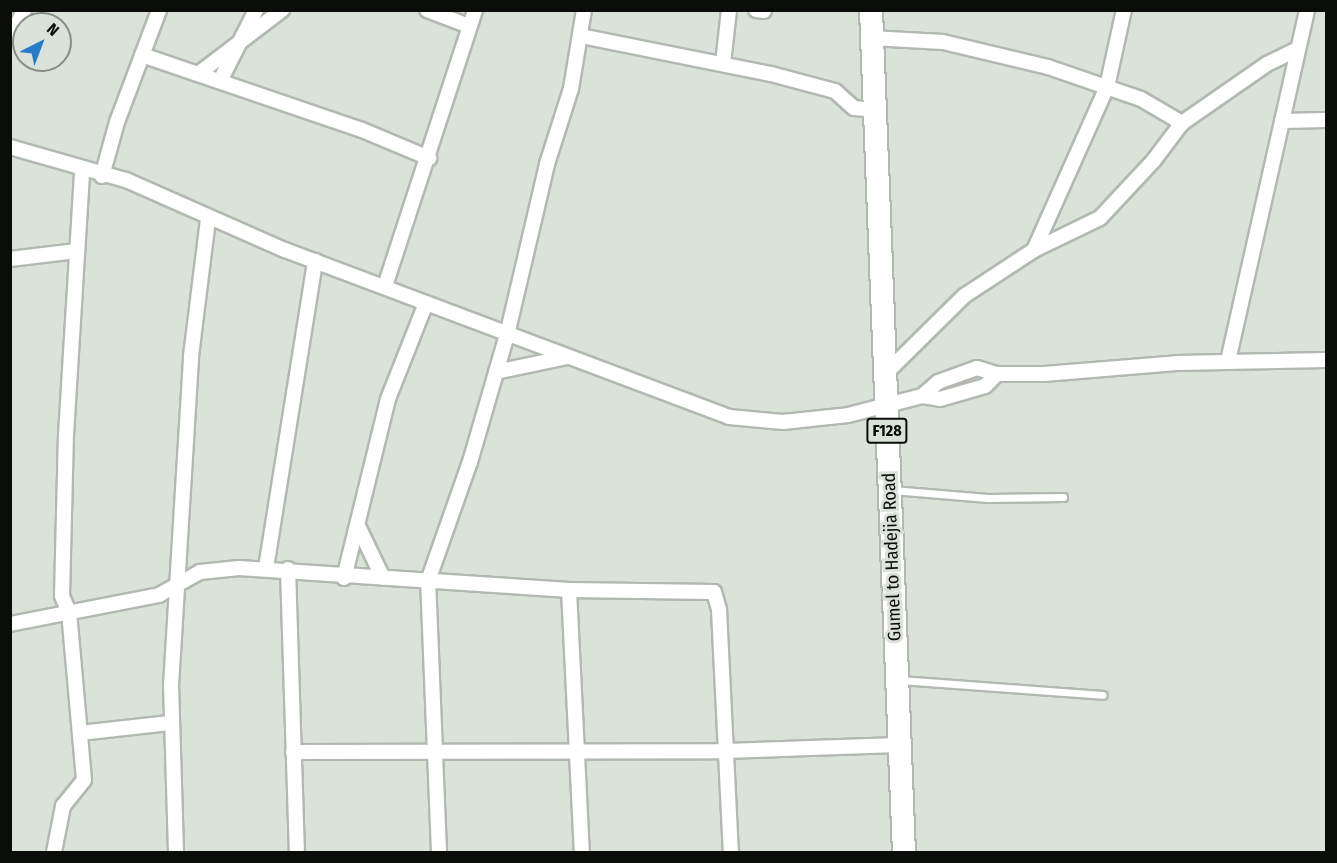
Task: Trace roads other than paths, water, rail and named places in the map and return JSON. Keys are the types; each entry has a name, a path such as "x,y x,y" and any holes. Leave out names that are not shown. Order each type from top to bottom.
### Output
{"main road":[{"name":"Gumel to Hadejia Road","path":"871,10 876,110 877,223 886,373 904,852"}],"street":[{"path":"10,38 24,10"},
{"path":"102,176 159,10"},
{"path":"220,81 256,10"},
{"path":"198,74 282,10"},
{"path":"427,10 469,26"},
{"path":"385,286 429,158 475,10"},
{"path":"440,852 428,581 470,462 507,335 581,36 584,10"},
{"path":"723,63 729,10"},
{"path":"756,10 764,11"},
{"path":"1034,250 1107,87 1124,10"},
{"path":"1228,362 1307,10"},
{"path":"581,36 723,63 835,91 854,108 876,110"},
{"path":"871,38 917,38 980,48 1141,99 1182,123"},
{"path":"886,373 964,296 1034,250 1100,218 1154,160 1182,123 1267,64 1298,49"},
{"path":"142,55 362,130 429,158"},
{"path":"1282,121 1326,120"},
{"path":"10,147 102,176 126,180 208,219 507,335 729,417 783,422 886,408 922,396 953,374 977,368 997,374 1228,362 1326,360"},
{"path":"54,852 63,807 84,780 69,612 62,596 66,435 82,170"},
{"path":"176,852 169,723 191,356 208,219"},
{"path":"10,259 77,251"},
{"path":"266,568 315,261"},
{"path":"344,578 359,528 388,399 426,303"},
{"path":"496,372 567,357"},
{"path":"922,396 940,399 985,386 997,374"},
{"path":"359,528 383,579"},
{"path":"10,624 159,594 200,572 266,568 288,569 344,578 569,590 714,592 719,610 730,852"},
{"path":"288,569 297,852"},
{"path":"569,590 582,852"},
{"path":"80,734 169,723"},
{"path":"293,752 435,754 577,748 726,751 899,745"}],"lane":[{"path":"890,489 988,498 1063,496"},
{"path":"897,680 1102,695"}]}
